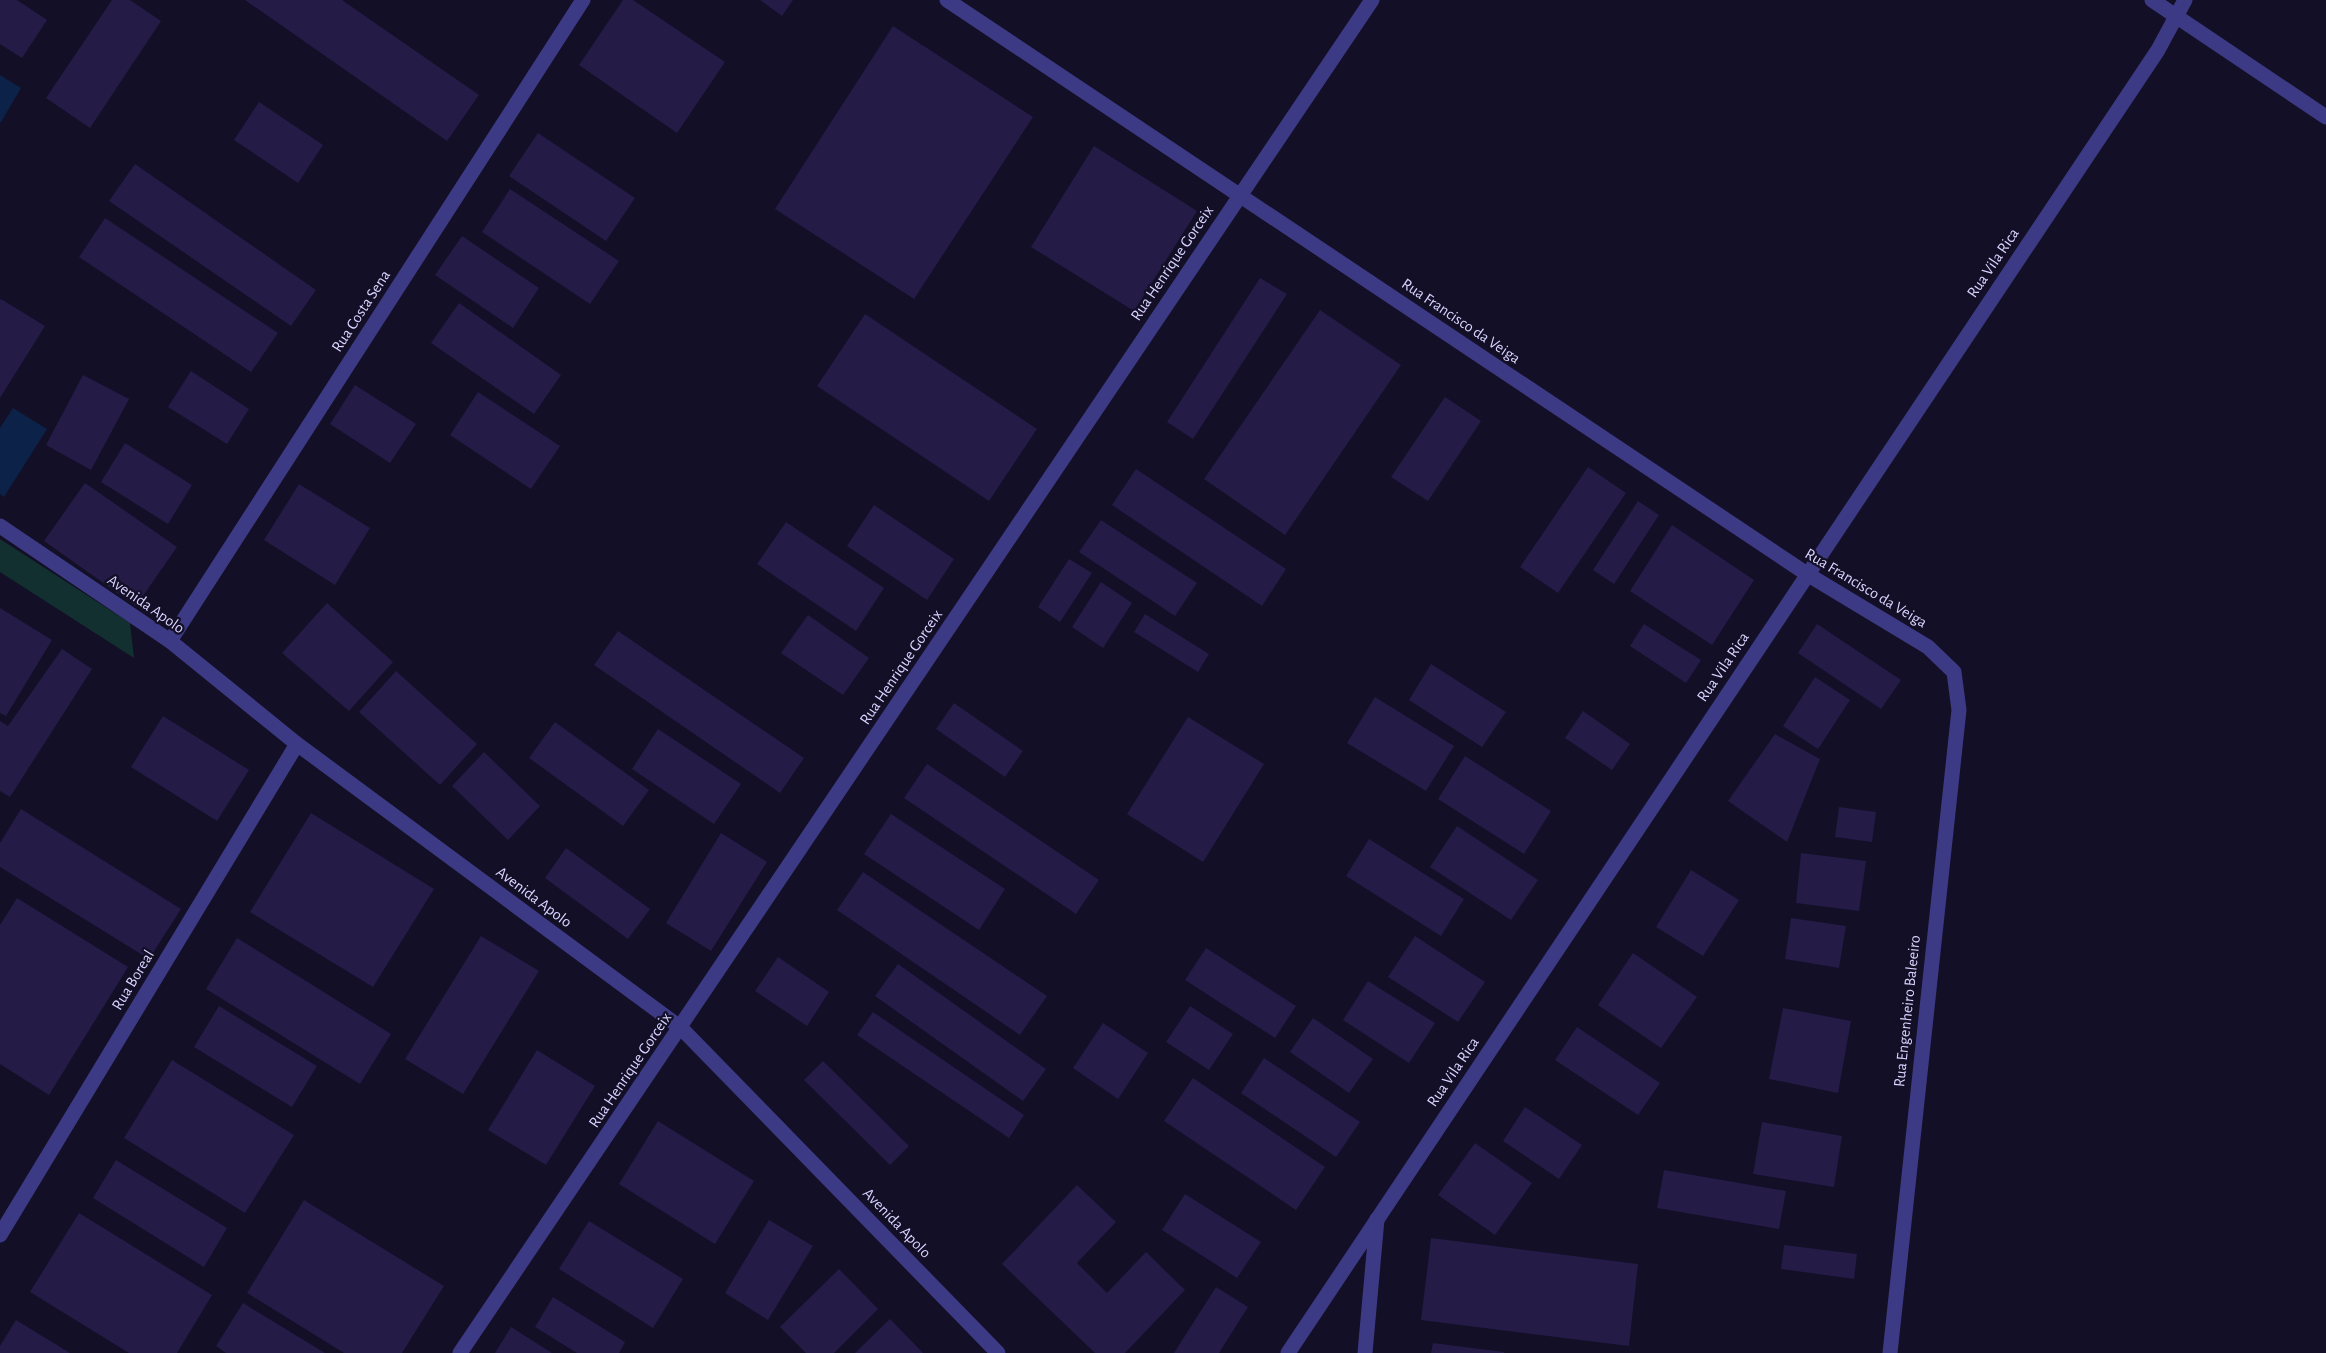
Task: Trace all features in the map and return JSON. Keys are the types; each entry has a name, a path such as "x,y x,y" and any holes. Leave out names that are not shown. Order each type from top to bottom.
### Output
{"street":[{"name":"Rua Costa Sena","path":"170,641 583,0"},
{"name":"Rua Francisco da Veiga","path":"947,0 1807,574 1928,647 1954,672"},
{"name":"Rua Henrique Gorceix","path":"460,1353 1372,0"},
{"path":"2152,0 2326,117"},
{"name":"Rua Vila Rica","path":"1288,1353 2158,50 2185,0"},
{"name":"Avenida Apolo","path":"0,526 170,641 297,744 681,1028 998,1353"},
{"name":"Rua Engenheiro Baleeiro","path":"1890,1353 1959,710 1954,672"},
{"name":"Rua Boreal","path":"0,1234 297,744"},
{"path":"1365,1353 1377,1219"}],"green space":[{"path":"0,539 130,623 134,658 0,572"}],"water":[{"path":"0,75 21,88 1,122 0,122"},
{"path":"13,408 47,429 4,497 0,494 0,428"}],"building":[{"path":"0,0 17,0 47,20 22,58 0,44"},
{"path":"112,0 130,0 161,21 90,128 46,98"},
{"path":"245,0 342,0 479,95 447,141"},
{"path":"623,0 633,0 725,62 677,133 579,65"},
{"path":"760,0 793,0 782,16"},
{"path":"893,26 1033,117 914,299 775,209"},
{"path":"259,102 323,145 298,183 234,140"},
{"path":"538,133 635,198 606,241 509,176"},
{"path":"1094,146 1197,211 1134,311 1031,247"},
{"path":"135,164 316,290 291,326 109,201"},
{"path":"510,189 619,261 590,304 482,232"},
{"path":"105,218 278,333 251,372 79,257"},
{"path":"462,236 539,288 513,328 435,275"},
{"path":"1260,278 1287,294 1193,439 1167,422"},
{"path":"0,300 45,326 0,398"},
{"path":"459,303 561,375 534,414 431,343"},
{"path":"1320,310 1401,365 1285,535 1204,479"},
{"path":"865,314 1037,429 989,501 817,386"},
{"path":"191,371 249,409 227,444 168,407"},
{"path":"83,375 129,399 91,470 46,445"},
{"path":"355,385 416,424 390,463 330,424"},
{"path":"478,392 560,446 531,489 450,435"},
{"path":"1445,397 1481,421 1428,501 1391,477"},
{"path":"125,443 192,485 168,524 101,482"},
{"path":"1588,467 1626,493 1558,593 1520,567"},
{"path":"1136,469 1286,569 1262,606 1112,505"},
{"path":"85,483 177,547 136,606 44,541"},
{"path":"299,484 370,528 335,585 264,540"},
{"path":"1638,501 1659,515 1614,584 1593,570"},
{"path":"874,505 954,559 927,600 847,546"},
{"path":"1101,520 1197,583 1175,616 1079,552"},
{"path":"786,522 884,588 856,631 757,564"},
{"path":"1672,525 1754,580 1712,645 1630,591"},
{"path":"1069,559 1092,573 1060,622 1038,607"},
{"path":"1101,582 1132,603 1103,648 1072,627"},
{"path":"327,603 393,662 349,711 282,653"},
{"path":"0,608 52,640 6,716 0,713"},
{"path":"1145,614 1209,654 1198,672 1134,632"},
{"path":"808,615 869,658 843,695 781,653"},
{"path":"1644,624 1701,660 1686,683 1630,646"},
{"path":"1817,624 1901,680 1881,709 1798,653"},
{"path":"618,631 804,758 780,793 594,665"},
{"path":"62,649 92,669 10,797 0,791 0,721 8,726"},
{"path":"1431,664 1506,712 1482,747 1409,700"},
{"path":"396,671 477,744 440,785 359,712"},
{"path":"1815,677 1850,700 1818,749 1783,726"},
{"path":"1375,697 1454,746 1426,791 1347,743"},
{"path":"954,703 1023,751 1005,777 936,729"},
{"path":"1583,711 1630,744 1612,770 1565,738"},
{"path":"163,716 249,770 217,821 131,767"},
{"path":"1188,717 1264,764 1203,862 1127,814"},
{"path":"555,722 649,790 623,826 529,758"},
{"path":"658,729 741,784 714,824 632,769"},
{"path":"1775,734 1820,759 1787,842 1728,801"},
{"path":"484,752 540,806 508,840 452,786"},
{"path":"1465,756 1551,811 1524,854 1438,799"},
{"path":"927,764 1099,880 1076,914 904,798"},
{"path":"1839,807 1876,812 1872,842 1835,837"},
{"path":"21,809 181,909 149,959 0,867 0,843"},
{"path":"311,813 434,889 373,987 250,912"},
{"path":"891,814 1005,889 979,930 864,854"},
{"path":"1457,826 1538,880 1511,920 1430,867"},
{"path":"721,833 767,862 711,951 666,923"},
{"path":"1369,839 1464,899 1441,936 1346,876"},
{"path":"566,848 650,909 628,939 545,878"},
{"path":"1801,853 1866,861 1859,911 1796,903"},
{"path":"1691,870 1739,900 1703,956 1656,927"},
{"path":"863,872 1047,996 1020,1035 837,910"},
{"path":"17,898 128,967 49,1095 0,1064 0,925"},
{"path":"1791,918 1846,926 1839,968 1785,959"},
{"path":"481,936 539,971 463,1094 405,1059"},
{"path":"1415,936 1485,982 1458,1022 1388,977"},
{"path":"237,938 391,1034 360,1084 206,989"},
{"path":"1206,948 1296,1006 1275,1038 1185,980"},
{"path":"1633,953 1697,997 1661,1048 1598,1005"},
{"path":"778,957 829,992 807,1026 755,991"},
{"path":"898,964 1046,1069 1023,1101 875,996"},
{"path":"1368,981 1435,1023 1409,1063 1343,1020"},
{"path":"219,1006 317,1066 292,1107 194,1047"},
{"path":"1190,1006 1233,1034 1209,1070 1166,1042"},
{"path":"1783,1008 1851,1021 1838,1093 1769,1079"},
{"path":"873,1012 1024,1115 1009,1138 857,1035"},
{"path":"1313,1018 1373,1059 1349,1093 1290,1052"},
{"path":"1103,1023 1148,1053 1118,1099 1073,1068"},
{"path":"1577,1027 1660,1083 1638,1115 1555,1060"},
{"path":"537,1050 595,1086 546,1165 488,1130"},
{"path":"1264,1058 1360,1122 1336,1157 1241,1093"},
{"path":"172,1060 294,1135 245,1213 124,1138"},
{"path":"823,1061 909,1146 890,1165 804,1080"},
{"path":"1193,1078 1325,1167 1296,1210 1164,1121"},
{"path":"1525,1107 1582,1145 1559,1179 1503,1141"},
{"path":"658,1121 754,1181 715,1244 619,1184"},
{"path":"1762,1122 1842,1136 1834,1187 1753,1174"},
{"path":"1475,1143 1532,1183 1495,1235 1438,1195"},
{"path":"116,1160 227,1228 204,1267 93,1198"},
{"path":"1664,1170 1786,1191 1779,1229 1657,1208"},
{"path":"1077,1185 1116,1222 1077,1263 1107,1293 1146,1252 1185,1290 1125,1353 1095,1353 1002,1264"},
{"path":"1185,1194 1261,1242 1237,1278 1162,1230"},
{"path":"304,1200 444,1286 402,1353 344,1353 247,1293"},
{"path":"79,1213 212,1295 177,1353 129,1353 30,1292"},
{"path":"769,1220 813,1246 768,1320 725,1293"},
{"path":"589,1221 683,1279 653,1328 559,1269"},
{"path":"1431,1238 1638,1264 1629,1346 1421,1320"},
{"path":"1784,1245 1857,1254 1854,1279 1781,1269"},
{"path":"839,1269 878,1309 834,1353 806,1353 780,1327"},
{"path":"1216,1287 1248,1307 1219,1353 1174,1353"},
{"path":"553,1297 625,1342 619,1353 577,1353 535,1327"},
{"path":"243,1303 325,1353 226,1353 216,1346"},
{"path":"890,1319 923,1353 855,1353"},
{"path":"16,1320 70,1353 0,1353 0,1346"},
{"path":"511,1327 552,1353 495,1353"},
{"path":"1433,1343 1504,1352 1504,1353 1431,1353"}]}
